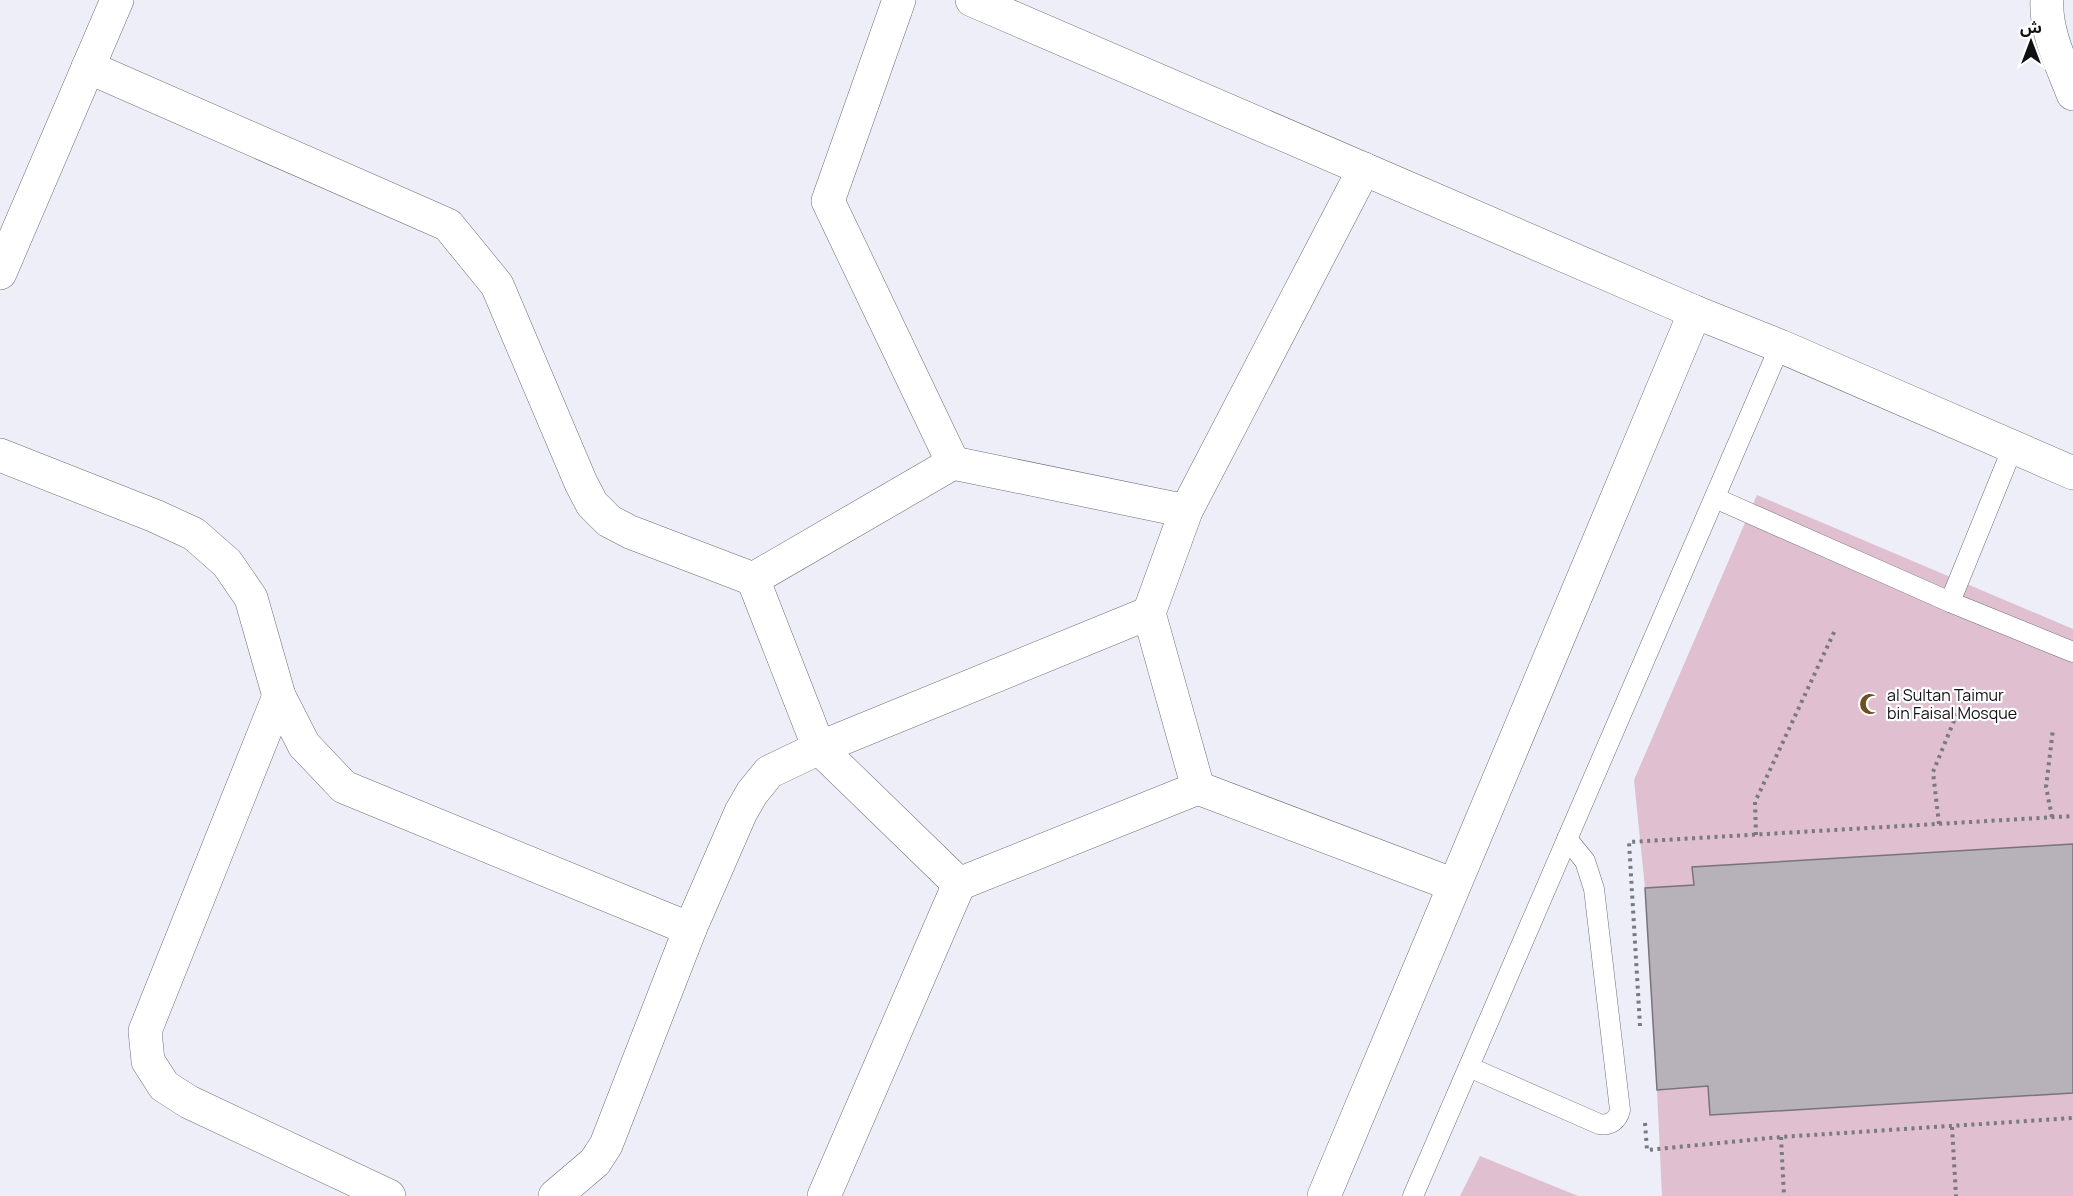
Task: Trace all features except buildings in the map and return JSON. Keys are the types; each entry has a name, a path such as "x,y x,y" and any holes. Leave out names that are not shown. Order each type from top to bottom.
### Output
{"street":[{"path":"0,273 117,0"},
{"path":"899,0 828,201 953,464"},
{"path":"972,0 2073,473"},
{"path":"2047,0 2054,43 2073,94"},
{"path":"88,67 448,225 497,285 592,504 609,521 630,532 753,579 819,748 959,884"},
{"path":"1198,788 1149,613 1186,511 1364,169"},
{"path":"1324,1196 1695,312"},
{"path":"0,455 155,516 194,534 226,562 251,598 279,696 304,746 344,787 690,929"},
{"path":"753,579 953,464 1186,511"},
{"path":"555,1196 595,1162 606,1145 690,929 741,812 752,793 769,772 819,748 1149,613"},
{"path":"279,696 145,1031 148,1061 164,1086 189,1102 389,1196"},
{"path":"824,1196 959,884 1198,788 1454,885"}],"lane":[{"path":"1413,1196 1780,346"},
{"path":"1950,602 2013,447"},
{"path":"1715,498 1950,602 2073,652"},
{"path":"1469,1067 1599,1124 1610,1123 1619,1116 1594,889 1585,861 1567,838"}],"path":[{"path":"1756,835 1755,802 1836,628"},
{"path":"1939,824 1933,772 1966,689"},
{"path":"2052,817 2046,787 2053,729"},
{"path":"1640,1032 1629,842 2073,816"},
{"path":"1645,1114 1647,1150 1781,1137 2073,1118"},
{"path":"1952,1127 1956,1196"},
{"path":"1781,1137 1784,1196"}],"shaded area":[{"name":"al Sultan Taimur bin Faisal Mosque","path":"1757,495 2073,629 2073,844 1693,867 1694,885 1645,888 1634,780"},
{"path":"2073,1085 2073,1196 1662,1196 1657,1090 1708,1086 1711,1115"},
{"path":"1480,1156 1578,1196 1460,1196"}],"place":[{"name":"al Sultan Taimur bin Faisal Mosque","path":"1870,704"}]}
